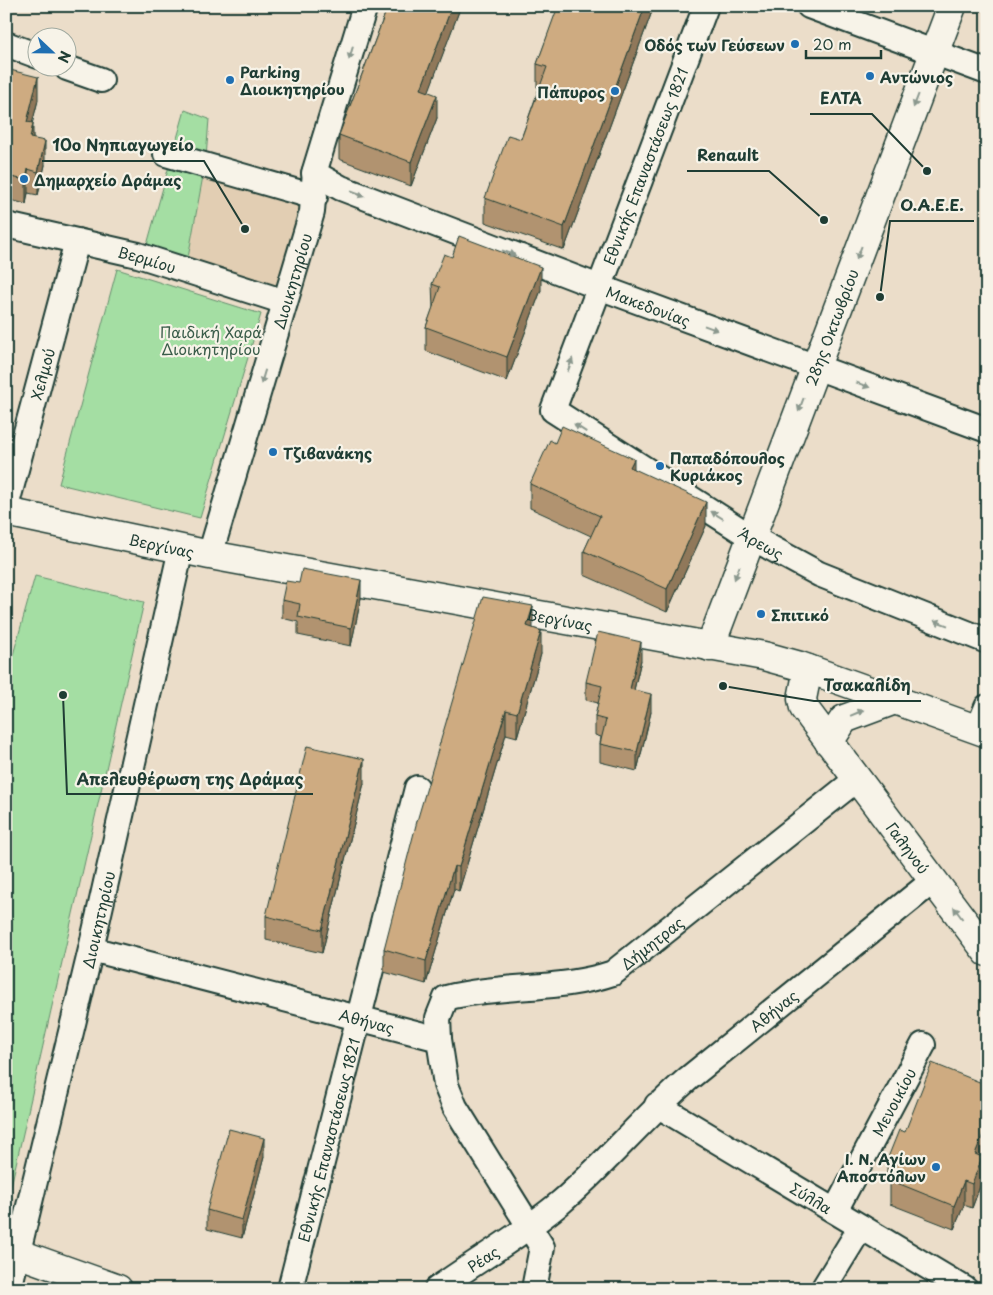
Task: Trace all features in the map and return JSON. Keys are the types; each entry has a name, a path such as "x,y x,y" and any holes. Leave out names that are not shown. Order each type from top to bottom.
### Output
{"street":[{"name":"Διοικητηρίου","path":"210,555 312,212 314,173 365,6"},
{"name":"Εθνικής Επαναστάσεως 1821","path":"553,410 706,6"},
{"path":"809,6 987,72"},
{"name":"28ης Οκτωβρίου","path":"710,647 952,6"},
{"path":"6,44 28,52"},
{"path":"78,72 101,80"},
{"path":"166,154 314,197"},
{"name":"Μακεδονίας","path":"314,173 342,188 599,287 987,430"},
{"name":"Βερμίου","path":"6,224 138,255 285,302"},
{"name":"Χελμού","path":"6,507 77,241"},
{"name":"Άρεως","path":"553,410 751,537 836,582 987,641"},
{"name":"Βεργίνας","path":"6,512 210,555 482,603 764,656 808,669 895,700 984,723"},
{"name":"Διοικητηρίου","path":"9,1289 12,1251 91,949 181,549"},
{"name":"Γαληνού","path":"808,669 802,699 804,708 987,952"},
{"path":"829,742 844,719 895,700"},
{"name":"Δήμητρας","path":"439,1039 438,1018 446,998 468,992 574,981 613,973 857,779"},
{"name":"Εθνικής Επαναστάσεως 1821","path":"290,1289 417,788"},
{"name":"Αθήνας","path":"528,1226 559,1204 603,1164 658,1105 731,1042 934,880"},
{"name":"Αθήνας","path":"91,949 439,1039"},
{"path":"439,1039 446,1085 455,1107 543,1251 534,1289"},
{"name":"Μενοικίου","path":"835,1211 923,1046"},
{"name":"Σύλλα","path":"658,1105 965,1289"},
{"name":"Ρέας","path":"437,1289 528,1226"},
{"path":"823,1289 861,1227"},
{"path":"12,1251 118,1289"}],"shaded area":[{"path":"203,176 305,200 278,287 188,258"}],"green space":[{"path":"185,110 209,119 206,158 174,149"},
{"path":"169,166 203,176 188,258 147,245"},
{"name":"Παιδική Χαρά Διοικητηρίου","path":"117,269 261,314 200,518 59,484"},
{"path":"35,576 144,602 6,1208 6,680"}],"building":[{"path":"388,6 452,6 421,89 437,95 411,162 339,135"},
{"path":"558,6 645,6 564,227 485,198 508,135 521,139 547,67 537,64"},
{"path":"6,69 28,74 28,78 38,78 27,122 33,123 30,138 45,141 38,172 28,169 26,180 6,176"},
{"path":"459,236 541,267 507,357 426,327 440,287 432,284 444,254 452,257"},
{"path":"562,426 634,459 630,467 706,502 667,589 584,551 600,516 530,484 550,440 555,443"},
{"path":"302,569 361,580 351,628 298,617 300,604 282,600 286,581 299,583"},
{"path":"483,597 533,606 527,626 541,631 517,713 506,710 459,867 454,866 426,961 384,949 417,821"},
{"path":"598,632 641,642 630,689 651,694 637,752 600,744 606,720 595,717 602,686 586,682"},
{"path":"307,746 364,759 322,930 266,916"},
{"name":"Ι. Ν. Αγίων Αποστόλων","path":"932,1063 987,1085 987,1124 975,1154 982,1157 972,1184 964,1181 954,1206 890,1180 896,1163 887,1160 899,1130 905,1132"},
{"path":"229,1129 264,1138 242,1220 207,1210"}],"place":[{"name":"Οδός των Γεύσεων","path":"795,44"},
{"name":"Αντώνιος","path":"870,76"},
{"name":"Parking Διοικητηρίου","path":"230,80"},
{"name":"Πάπυρος","path":"615,91"},
{"name":"ΕΛΤΑ","path":"927,171"},
{"name":"Δημαρχείο Δράμας","path":"24,179"},
{"name":"Renault","path":"824,220"},
{"name":"10ο Νηπιαγωγείο","path":"245,229"},
{"name":"Ο.Α.Ε.Ε.","path":"880,297"},
{"name":"Τζιβανάκης","path":"273,452"},
{"name":"Παπαδόπουλος Κυριάκος","path":"660,466"},
{"name":"Σπιτικό","path":"761,614"},
{"name":"Τσακαλίδη","path":"723,686"},
{"name":"Απελευθέρωση της Δράμας","path":"63,695"},
{"name":"Ι. Ν. Αγίων Αποστόλων","path":"936,1167"}]}
